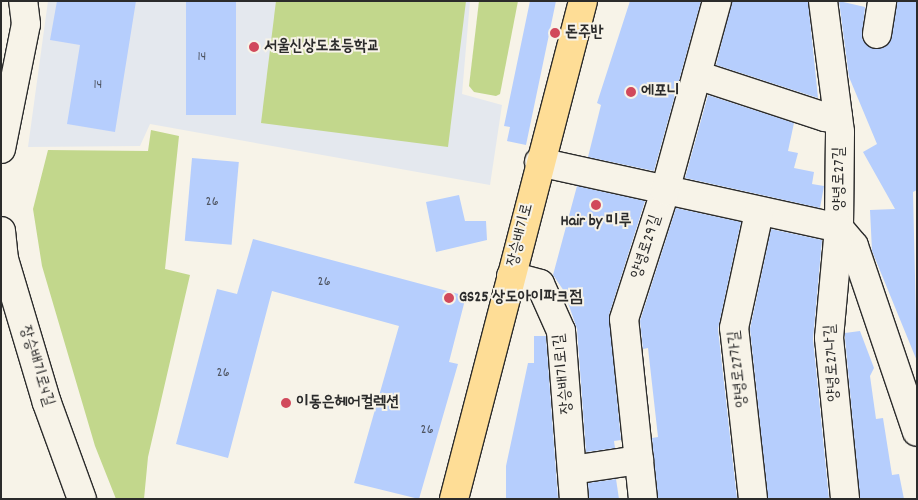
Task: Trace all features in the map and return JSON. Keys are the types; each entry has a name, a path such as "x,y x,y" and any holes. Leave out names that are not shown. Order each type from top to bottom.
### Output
{"main road":[{"name":"장승배기로","path":"454,499 539,162 583,1"}],"street":[{"path":"1,149 26,24 23,1"},
{"name":"양녕로29길","path":"643,499 624,319 665,191 717,1"},
{"name":"양녕로27길","path":"823,1 838,116 839,228 854,246 917,432"},
{"path":"878,34 882,1"},
{"path":"697,75 825,117 838,116"},
{"path":"539,162 759,212 839,228"},
{"name":"양녕로27가길","path":"754,499 734,328 759,212"},
{"name":"양녕로27나길","path":"839,228 829,338 844,499"},
{"name":"장승배기로4길","path":"1,231 4,260 44,394 82,499"},
{"name":"장승배기로1길","path":"511,276 540,284 561,331 574,499"},
{"path":"572,470 639,460"}],"shaded area":[{"name":"서울신상도초등학교","path":"48,1 470,1 462,94 502,105 490,185 150,124 140,146 28,147"}],"green space":[{"path":"276,1 466,1 448,147 261,123"},
{"path":"479,1 518,1 500,94 496,96 474,92 469,86"},
{"path":"151,130 179,136 165,269 190,275 148,457 144,499 116,499 95,446 42,266 33,209 48,150 148,151"}],"building":[{"path":"57,1 136,1 115,132 67,124 80,45 50,40"},
{"path":"186,1 236,1 236,115 186,115"},
{"path":"530,1 556,1 526,145 507,141 510,127 504,126"},
{"path":"630,1 701,1 654,171 588,157 601,105 597,103"},
{"path":"732,1 808,1 818,98 716,65"},
{"path":"839,1 865,7 862,39 875,49 889,43 897,1 917,1 917,190 913,192 917,361 872,251 870,210 895,209 863,152 877,144 849,77"},
{"path":"708,95 794,123 788,151 798,153 794,168 814,172 812,184 824,186 820,208 685,178"},
{"path":"192,158 239,162 232,245 185,241"},
{"path":"577,186 645,201 609,315 621,440 614,441 615,448 586,452 577,329 564,291 553,275"},
{"path":"459,195 465,221 486,221 487,240 436,252 426,202"},
{"path":"676,208 741,222 718,329 737,499 658,499 652,438 658,437 648,348 643,349 640,321"},
{"path":"771,229 822,240 813,339 829,499 768,499 750,329"},
{"path":"253,239 466,296 449,362 458,364 419,499 354,483 399,326 272,291 228,458 176,444 217,289 237,294"},
{"path":"860,331 874,368 870,376 876,419 883,418 892,475 899,474 904,499 860,499 845,333"},
{"path":"534,336 546,336 558,499 506,499 506,466 528,363 534,363"},
{"path":"616,479 619,499 589,499 588,483"}],"place":[{"name":"돈주반","path":"555,33"},
{"name":"서울신상도초등학교","path":"254,47"},
{"name":"에포니","path":"631,92"},
{"name":"Hair by 미루","path":"596,205"},
{"name":"GS25 상도아이파크점","path":"449,298"},
{"name":"이동은헤어컬렉션","path":"286,403"}]}
